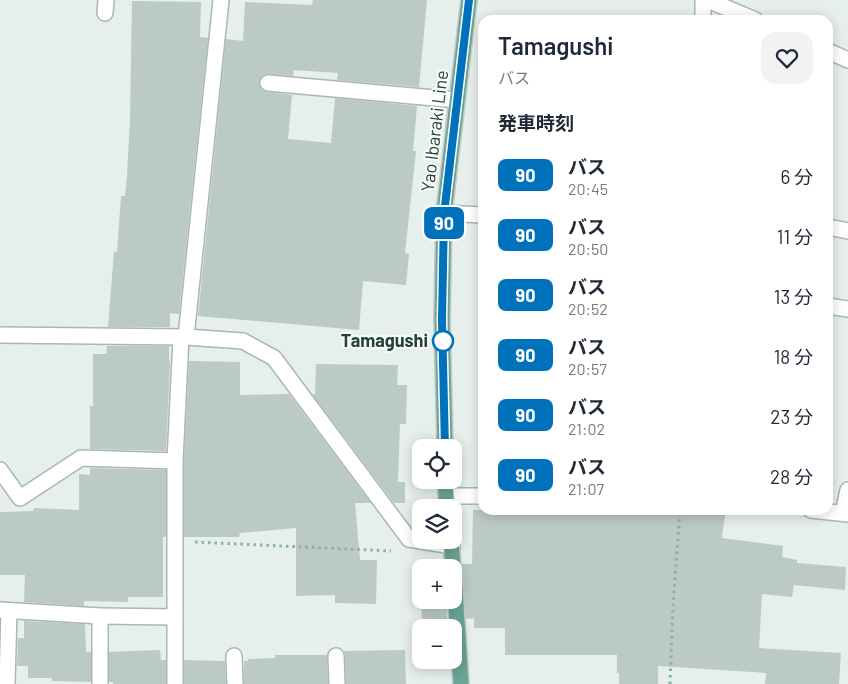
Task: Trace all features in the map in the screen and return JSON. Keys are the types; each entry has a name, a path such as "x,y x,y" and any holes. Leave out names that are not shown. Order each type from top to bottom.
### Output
{"main road":[{"name":"Yao Ibaraki Line","path":"445,439 442,320 444,214 469,0"},
{"path":"456,609 460,684"}],"street":[{"path":"175,684 175,461 183,337 221,0"},
{"path":"702,15 703,0"},
{"path":"708,0 743,15"},
{"path":"833,53 848,60"},
{"path":"268,83 457,100"},
{"path":"444,214 478,215"},
{"path":"833,229 848,231"},
{"path":"833,307 848,309"},
{"path":"0,335 183,337 243,341 274,358 409,539 412,539"},
{"path":"0,470 20,498 81,458 175,461"},
{"path":"833,513 846,514 848,490"},
{"path":"462,499 478,497"},
{"path":"7,684 5,610 100,616 175,617"},
{"path":"100,616 100,684"},
{"path":"234,656 235,684"},
{"path":"336,656 338,684"}],"path":[{"path":"670,684 672,606 680,515"},
{"path":"175,542 394,551"}],"building":[{"path":"313,0 427,0 419,87 337,80 338,73 294,70 293,76 265,74 261,77 259,83 260,87 267,92 292,95 288,139 331,143 335,98 417,106 413,151 416,151 405,253 409,254 406,285 363,281 359,330 198,316 226,39 243,41 245,2 312,5"},
{"path":"132,1 201,2 200,37 208,38 179,314 170,313 170,327 108,327 114,252 117,252 121,196 125,196 127,176"},
{"path":"107,346 169,346 166,451 90,449 90,406 93,406 93,354 106,354"},
{"path":"189,361 240,362 240,395 289,394 371,503 355,503 360,560 377,560 376,604 335,603 335,595 296,596 296,528 240,533 239,537 184,537 184,461"},
{"path":"316,364 398,365 397,385 407,385 406,424 400,424 398,482 405,482 405,503 394,503 312,394 315,394"},
{"path":"90,468 166,470 166,537 163,537 163,597 128,597 128,602 84,601 84,606 24,602 25,575 0,575 0,512 33,511 34,508 79,510 79,474 90,475"},
{"path":"473,510 478,510 478,515 725,515 722,538 783,546 782,557 797,560 797,563 846,567 845,590 794,585 792,597 762,594 759,648 841,653 839,684 765,684 766,673 658,666 658,684 619,684 617,655 505,655 505,628 474,628 474,618 466,619 462,564 472,564"},
{"path":"421,609 446,609 447,619 422,619"},
{"path":"24,621 85,624 86,652 91,652 91,682 52,681 52,678 28,678 28,666 17,666 18,638 24,638"},
{"path":"160,650 161,660 166,660 166,684 113,684 113,682 109,682 109,652"},
{"path":"405,650 406,684 346,684 344,651"},
{"path":"275,655 327,655 328,684 244,684 244,661 248,661 248,659 275,658"},
{"path":"184,660 225,661 226,684 184,684"}],"bus line":[{"name":"90","path":"445,439 442,320 444,214 469,0"}],"place":[{"name":"Tamagushi","path":"443,341"}]}
